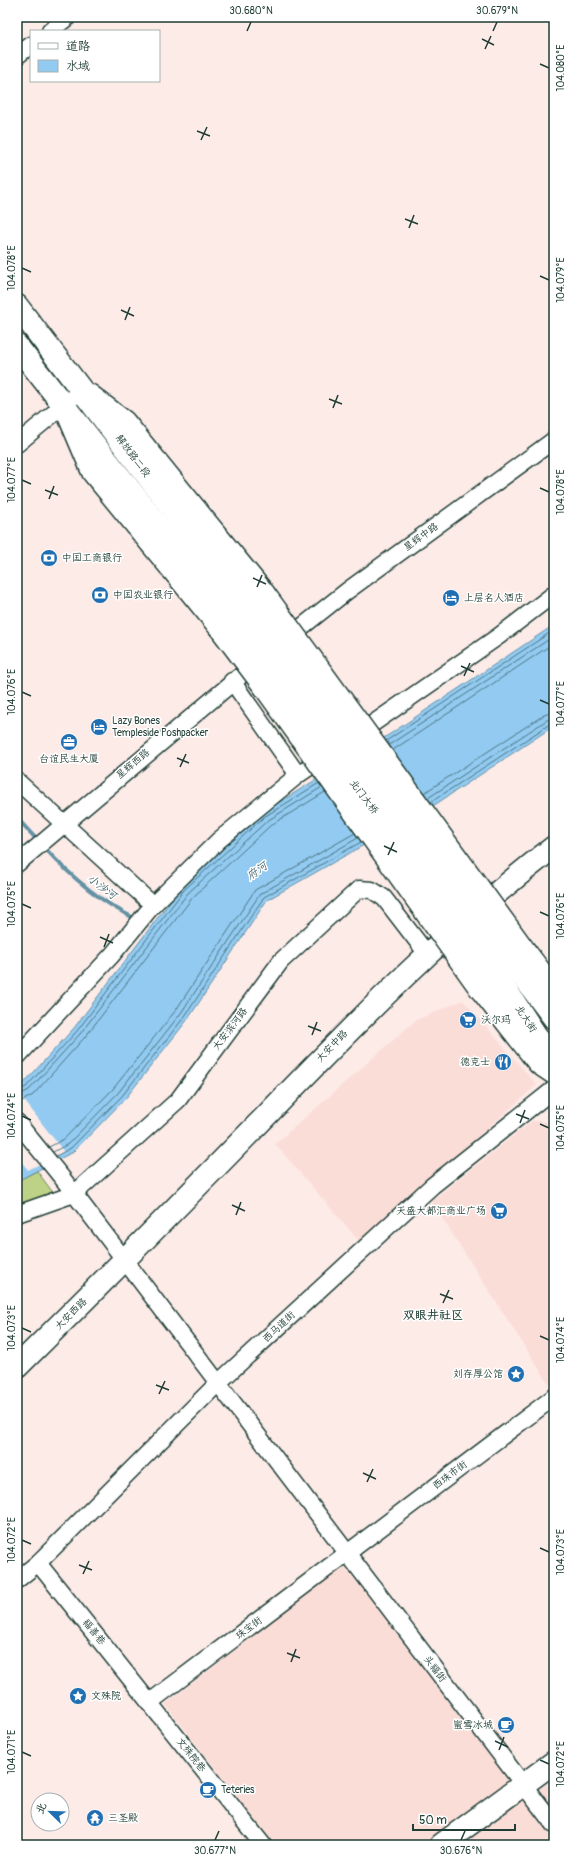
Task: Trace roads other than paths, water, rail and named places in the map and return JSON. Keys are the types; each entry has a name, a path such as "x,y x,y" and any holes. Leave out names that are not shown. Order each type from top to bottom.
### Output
{"street":[{"path":"51,30 68,17"},
{"path":"17,56 30,47"},
{"name":"解放路二段","path":"17,306 83,390 241,611"},
{"path":"17,346 64,404 241,611 504,970 554,1018"},
{"path":"17,444 83,390"},
{"name":"星辉中路","path":"289,637 347,591 554,440"},
{"path":"17,1057 71,1000 150,909 219,840 298,775 499,636 554,594"},
{"name":"北门大桥","path":"241,611 504,970"},
{"name":"星辉西路","path":"18,863 232,681 289,637"},
{"path":"232,681 298,775"},
{"path":"17,781 59,828 150,909"},
{"name":"大安中路","path":"124,1260 347,1031 427,954 498,891 554,847"},
{"name":"大安滨河路","path":"17,1214 74,1194 178,1100 281,961 359,889 372,890 384,898 427,954"},
{"path":"504,970 554,990"},
{"path":"504,970 539,1063 554,1073"},
{"name":"北大街","path":"504,970 554,1063"},
{"name":"西马道街","path":"17,1580 38,1563 218,1383 432,1186 554,1089"},
{"name":"头福街","path":"17,1122 74,1194 554,1825"},
{"name":"大安西路","path":"17,1367 124,1260"},
{"name":"西珠市街","path":"347,1553 554,1397"},
{"name":"珠宝街","path":"150,1702 347,1553"},
{"name":"福善巷","path":"38,1563 150,1702"},
{"name":"文殊院巷","path":"150,1702 263,1845"},
{"path":"441,1845 554,1762"}],"water":[{"name":"府河","path":"554,625 554,726 436,804 267,900 188,1019 125,1099 73,1152 17,1181 17,1087 23,1084 74,1028 181,887 262,813 390,734"}],"waterway":[{"name":"小沙河","path":"17,818 38,841"},
{"name":"小沙河","path":"43,846 63,867 86,887 110,904 136,919"}],"place":[{"name":"中国工商银行","path":"49,558"},
{"name":"中国农业银行","path":"100,595"},
{"name":"上层名人酒店","path":"451,598"},
{"name":"Lazy Bones Templeside Poshpacker","path":"99,727"},
{"name":"台谊民生大厦","path":"69,742"},
{"name":"沃尔玛","path":"468,1020"},
{"name":"德克士","path":"503,1062"},
{"name":"天盛大都汇商业广场","path":"499,1211"},
{"name":"刘存厚公馆","path":"516,1374"},
{"name":"文殊院","path":"78,1696"},
{"name":"蜜雪冰城","path":"506,1725"},
{"name":"Teteries","path":"208,1790"},
{"name":"三圣殿","path":"95,1818"}],"district":[{"name":"双眼井社区","path":"433,1315"}]}
